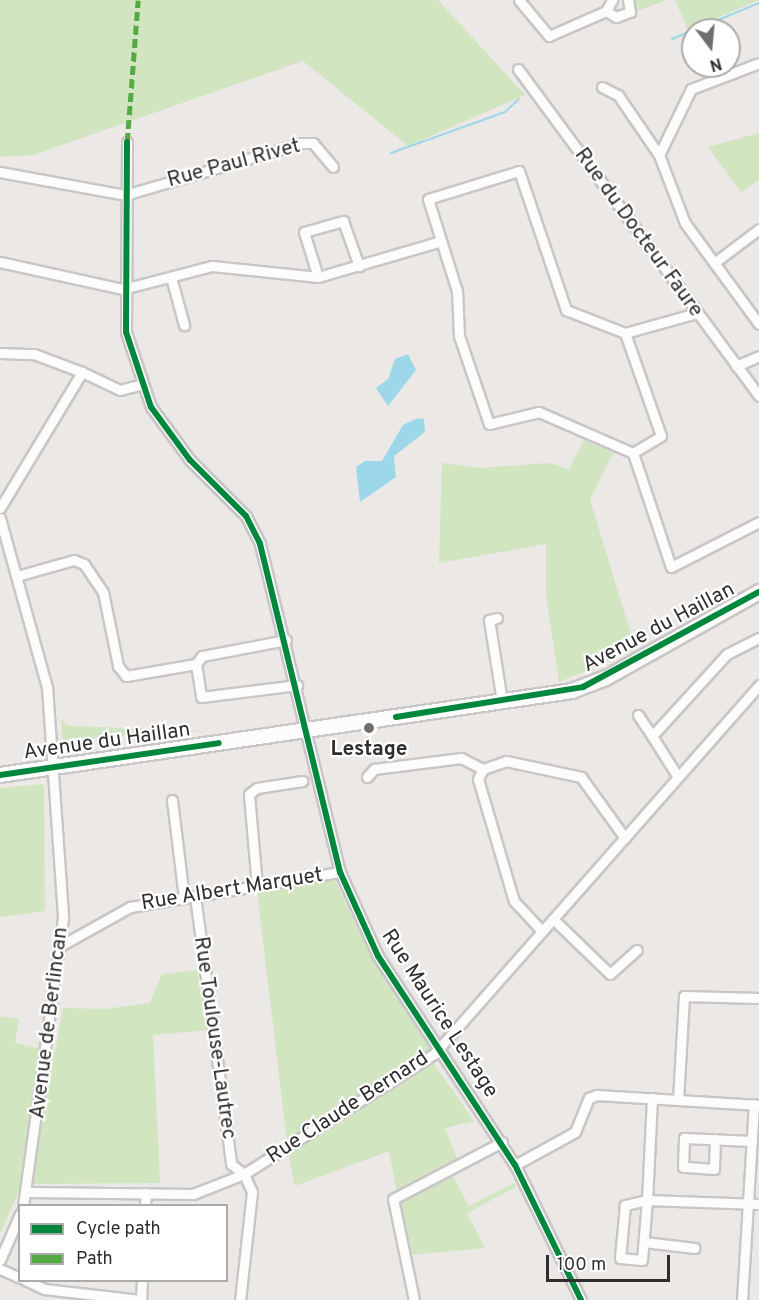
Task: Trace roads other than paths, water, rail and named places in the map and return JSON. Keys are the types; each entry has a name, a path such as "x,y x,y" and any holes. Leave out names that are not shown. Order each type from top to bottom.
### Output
{"street":[{"path":"519,0 549,36 606,11 612,0"},
{"path":"606,11 616,17 630,12 628,0"},
{"path":"659,154 691,89 759,63"},
{"name":"Rue du Docteur Faure","path":"518,69 759,396"},
{"path":"602,87 618,95 659,154 685,223 759,324"},
{"name":"Rue Maurice Lestage","path":"127,142 123,289 126,332 142,384 160,424 246,516 270,569 340,872 378,956 440,1047 515,1165 581,1300"},
{"name":"Rue Paul Rivet","path":"125,195 302,142 313,143 333,167"},
{"path":"697,313 625,333 566,310 519,171 428,199 457,291 459,336 489,424 539,412 633,453 671,567 759,522"},
{"path":"0,172 125,195"},
{"path":"318,277 304,232 342,221 359,266"},
{"path":"714,263 759,229"},
{"path":"0,262 123,289 212,266 318,277 441,241"},
{"path":"171,277 184,325"},
{"path":"625,333 661,436 633,453"},
{"path":"0,353 34,354 82,372 120,390 142,384"},
{"path":"736,366 759,356"},
{"path":"0,508 82,372"},
{"name":"Avenue de Berlincan","path":"0,518 44,666 53,767 62,945 29,1192 24,1204"},
{"path":"17,576 74,560 84,564 103,592 118,666 126,676 196,664 202,656 286,640"},
{"name":"Avenue du Haillan","path":"0,775 502,701 593,684 759,592"},
{"path":"497,618 489,620 502,701"},
{"path":"652,736 727,654 759,638"},
{"path":"196,664 201,698 297,685"},
{"name":"Rue Claude Bernard","path":"29,1192 193,1194 244,1174 440,1047 759,685"},
{"path":"638,715 678,777"},
{"path":"367,777 374,769 461,758 483,769"},
{"path":"542,931 514,901 478,779 483,769 506,761 581,777 625,838"},
{"path":"257,886 249,794 257,788 302,781"},
{"path":"172,800 184,897"},
{"name":"Rue Albert Marquet","path":"62,945 130,907 340,872"},
{"name":"Rue Toulouse-Lautrec","path":"195,896 231,1164 244,1174 252,1192 240,1300"},
{"path":"553,919 610,974 637,950"},
{"path":"678,1100 684,996 759,998"},
{"path":"515,1165 575,1132 589,1098 652,1098 756,1105 742,1300"},
{"path":"652,1098 647,1200 642,1260 620,1258 625,1204 647,1200 759,1204"},
{"path":"715,1139 714,1169 683,1167 684,1138 715,1139 752,1141"},
{"path":"414,1300 393,1199 502,1142"},
{"path":"145,1204 146,1193"},
{"path":"0,1260 18,1219"},
{"path":"644,1242 695,1248"},
{"path":"0,1269 18,1277"},
{"path":"27,1282 44,1289 141,1300 142,1282"}],"water":[{"path":"408,354 416,370 388,406 376,388 388,379 395,359"},
{"path":"418,418 424,419 425,432 394,456 396,477 360,502 356,467 365,461 382,461 403,425"}],"waterway":[{"path":"723,18 759,3"},
{"path":"672,39 681,35"},
{"path":"391,153 505,112 519,99"}],"place":[{"name":"Lestage","path":"369,728"}]}
